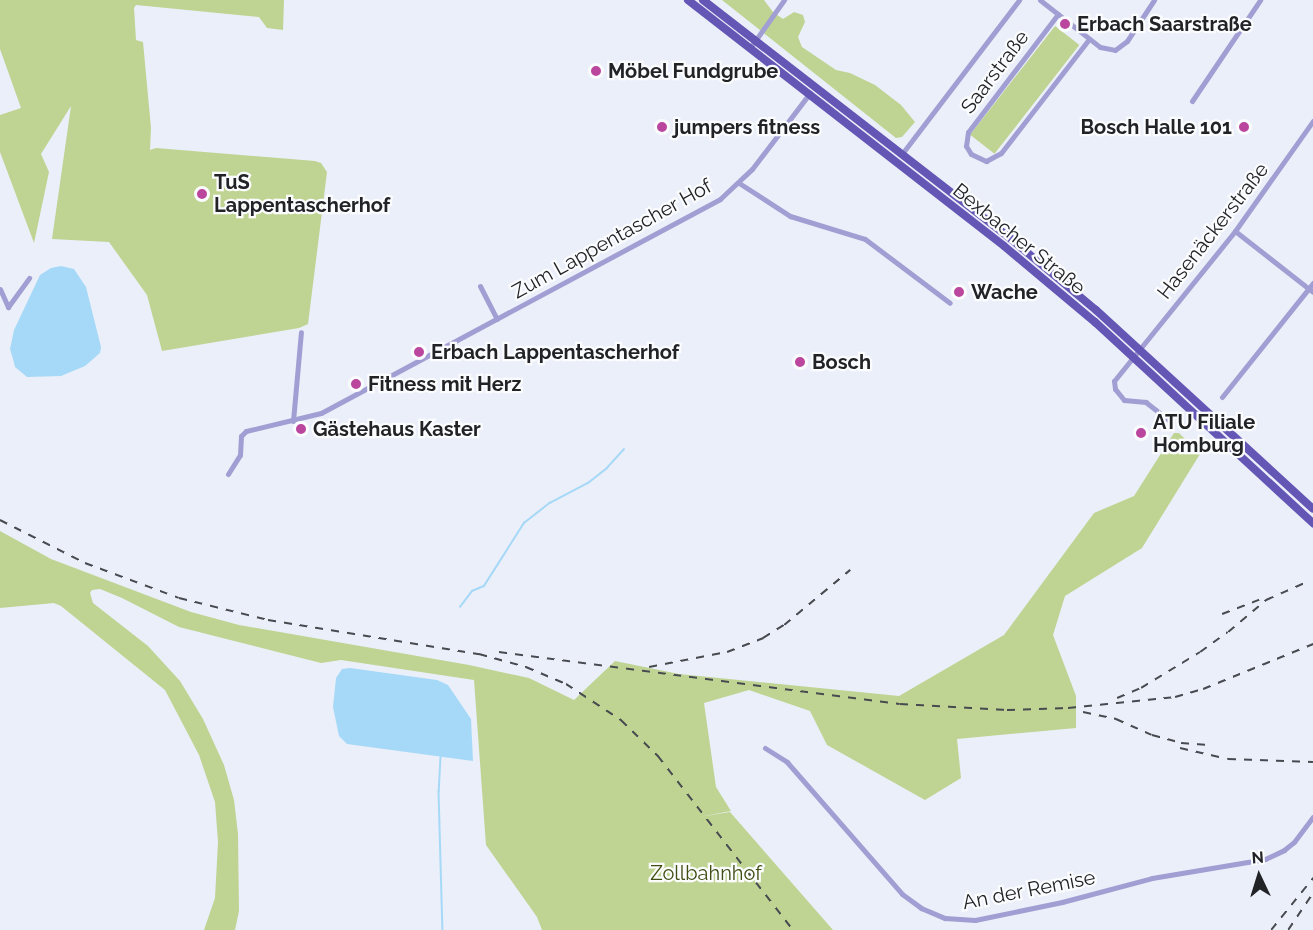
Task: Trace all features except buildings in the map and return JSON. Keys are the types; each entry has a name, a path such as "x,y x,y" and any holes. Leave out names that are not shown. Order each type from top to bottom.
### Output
{"main road":[{"name":"Bexbacher Straße","path":"688,0 753,44 786,63 1011,238 1139,349 1313,509"},
{"name":"Bexbacher Straße","path":"703,0 809,94 1004,246 1133,357 1313,523"}],"street":[{"path":"753,44 784,0"},
{"path":"896,161 1020,0"},
{"path":"1040,0 1106,50 1122,47 1154,0"},
{"path":"1192,101 1260,0"},
{"name":"Saarstraße","path":"1058,14 968,132 966,146 971,154 986,160 1001,153 1089,39"},
{"name":"Zum Lappentascher Hof","path":"228,474 240,455 243,433 321,413 704,209 740,183 815,86"},
{"name":"Hasenäckerstraße","path":"1170,421 1146,402 1124,400 1115,390 1114,381 1235,231 1313,121"},
{"name":"Zum Lappentascher Hof","path":"740,183 790,216 865,239 950,303"},
{"path":"1235,231 1311,291"},
{"path":"0,289 8,307 29,278"},
{"path":"1222,397 1311,291 1313,283"},
{"name":"Zum Lappentascher Hof","path":"480,286 497,319"},
{"path":"292,421 301,332"},
{"name":"An der Remise","path":"765,748 787,762 902,894 921,908 945,918 975,920 1062,902 1152,878 1265,859 1284,850 1294,842 1313,817"}],"green space":[{"path":"0,0 284,0 283,30 267,28 259,17 136,5 134,8 136,40 143,42 151,128 150,150 156,148 315,161 321,163 327,172 308,324 299,328 162,351 147,295 109,242 52,239 71,106 41,154 49,172 34,243 0,152 0,115 21,108 0,49"},
{"path":"722,0 764,0 773,12 783,19 794,12 803,15 805,22 798,37 802,47 836,70 850,73 875,85 901,105 915,122 902,137 896,138"},
{"path":"1055,26 1079,45 994,154 970,135"},
{"name":"Zollbahnhof","path":"1174,433 1179,433 1200,454 1142,548 1065,596 1053,635 1076,696 1076,728 957,739 961,778 925,800 827,745 810,711 749,690 704,703 716,787 731,811 699,817 730,812 833,930 542,930 537,917 486,845 474,680 341,660 321,663 179,627 122,598 100,589 92,590 90,593 93,603 148,646 180,681 203,719 224,765 234,800 238,834 239,911 235,930 204,930 215,898 218,842 215,802 199,755 165,690 61,606 54,603 0,608 0,531 51,559 191,612 239,625 469,665 529,678 574,700 615,661 679,674 899,696 1004,635 1094,513 1134,496"}],"water":[{"path":"61,266 74,269 86,287 101,347 100,353 85,366 61,376 27,377 15,367 10,349 14,330 40,275 51,268"},
{"path":"350,668 437,680 448,685 471,719 473,761 347,744 339,736 333,707 336,678 342,669"}],"waterway":[{"path":"460,607 472,591 484,586 524,523 550,503 588,483 607,468 624,449"},
{"path":"441,757 439,791 443,930"}],"railway":[{"path":"0,520 85,563 179,598 268,620 479,654 526,667 566,684 621,720 658,756 793,930"},
{"path":"649,667 727,652 763,638 784,625 850,570"},
{"path":"1117,698 1141,688 1200,652 1266,600 1309,581"},
{"path":"1222,614 1259,600"},
{"path":"499,652 900,704 1007,710 1068,708 1175,697 1203,689 1313,644"},
{"path":"1083,712 1116,719 1152,735 1181,743 1212,745"},
{"path":"1180,748 1228,759 1313,762"},
{"path":"1271,930 1313,878"},
{"path":"1288,930 1313,893"}],"place":[{"name":"Erbach Saarstraße","path":"1065,24"},
{"name":"Möbel Fundgrube","path":"596,71"},
{"name":"jumpers fitness","path":"662,127"},
{"name":"Bosch Halle 101","path":"1244,127"},
{"name":"TuS Lappentascherhof","path":"202,194"},
{"name":"Wache","path":"959,292"},
{"name":"Erbach Lappentascherhof","path":"419,352"},
{"name":"Bosch","path":"800,362"},
{"name":"Fitness mit Herz","path":"356,384"},
{"name":"Gästehaus Kaster","path":"301,429"},
{"name":"ATU Filiale Homburg","path":"1141,433"}]}
